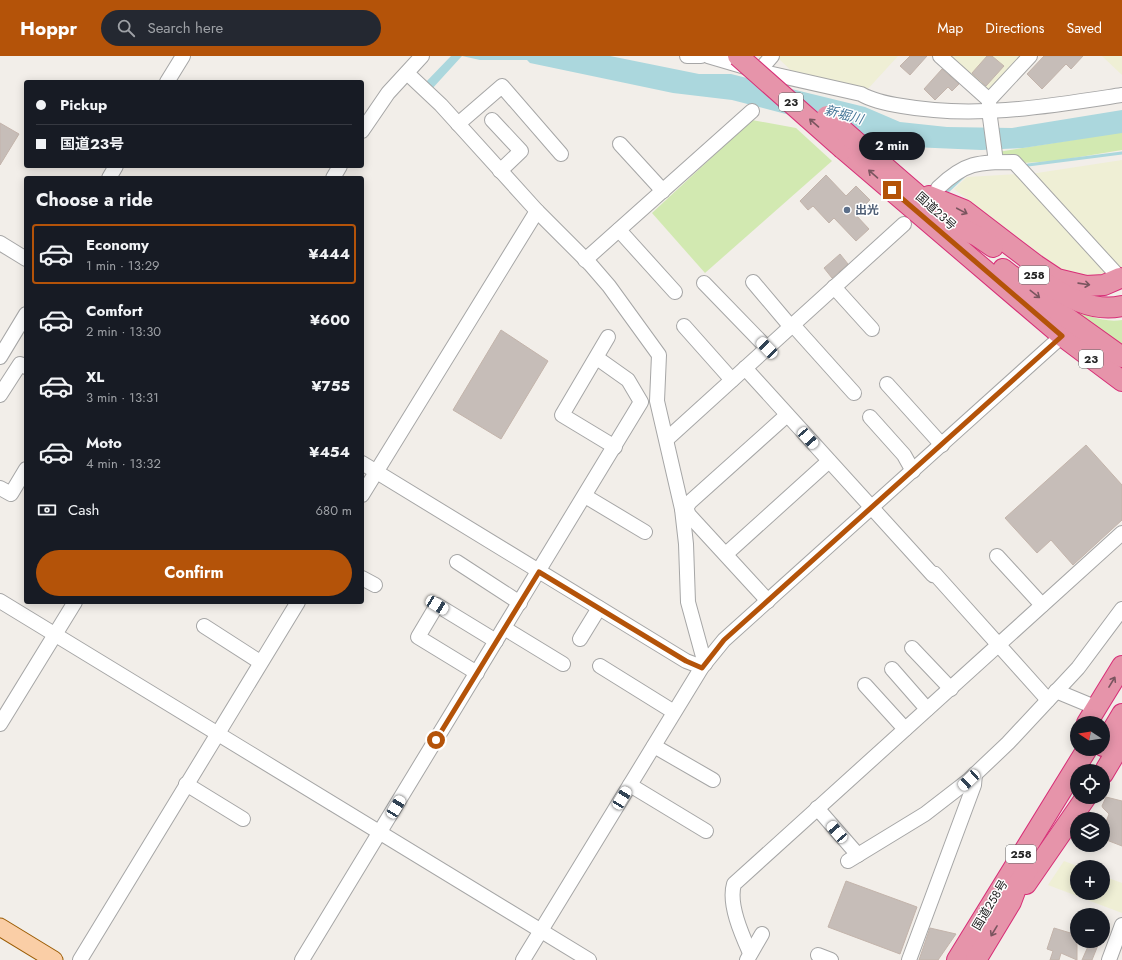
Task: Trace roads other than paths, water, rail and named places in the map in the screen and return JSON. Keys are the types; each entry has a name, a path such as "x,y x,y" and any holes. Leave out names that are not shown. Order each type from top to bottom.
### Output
{"highway":[{"name":"国道23号","path":"738,56 848,144 914,190 976,247 1059,312 1122,357"},
{"name":"国道23号","path":"758,64 1062,336 1097,364 1122,381"},
{"path":"914,190 964,210 1036,265 1057,279 1086,286 1104,285 1121,278"},
{"name":"258","path":"952,224 976,236 1058,292 1078,302 1095,306 1122,306"},
{"path":"1097,364 1122,384"},
{"path":"1097,716 1122,666"},
{"path":"1098,716 1122,692"},
{"path":"1110,734 1122,714"},
{"path":"1109,764 1122,742"},
{"name":"258","path":"1019,858 1050,786 1070,752"},
{"name":"国道258号","path":"957,960 1084,756"},
{"name":"国道258号","path":"976,960 1011,902 1017,886 1070,799"},
{"name":"258","path":"1011,902 1022,889 1081,804"}],"main road":[{"path":"0,927 54,960"}],"street":[{"path":"168,80 183,56"},
{"path":"364,128 388,93 422,56"},
{"path":"687,56 701,56"},
{"path":"708,56 758,64 895,105 948,111 1025,109 1122,95"},
{"path":"758,64 772,56"},
{"path":"940,56 989,110 995,158"},
{"path":"989,110 1030,56"},
{"path":"407,73 441,105 537,211 609,286 660,355 657,401 663,430 667,439 684,509 687,560 686,593 703,666"},
{"path":"458,124 502,86 560,154"},
{"path":"585,260 752,111"},
{"path":"492,120 521,151 500,171"},
{"path":"620,144 663,191"},
{"path":"938,188 952,174 966,166 995,158 1014,162 1121,278"},
{"path":"364,492 537,211"},
{"path":"667,439 904,224"},
{"path":"619,230 675,292"},
{"path":"0,243 24,257"},
{"path":"753,282 854,393"},
{"path":"704,283 767,348"},
{"path":"834,287 872,329"},
{"path":"0,357 24,317"},
{"path":"684,326 732,380"},
{"path":"523,960 674,712 703,666 724,640 871,506 942,445 1062,336"},
{"path":"608,337 562,415 615,447"},
{"path":"596,358 628,380 641,402"},
{"path":"0,395 20,364 24,367"},
{"path":"745,368 933,575 935,574 998,645 1052,696 1092,716"},
{"path":"886,384 942,445"},
{"path":"641,402 657,401"},
{"path":"302,960 586,496 641,402"},
{"path":"684,509 788,415"},
{"path":"870,417 904,455 912,471"},
{"path":"726,554 829,461"},
{"path":"364,464 686,661 703,666"},
{"path":"0,488 10,494 24,473"},
{"path":"586,496 645,532"},
{"path":"684,509 768,600"},
{"path":"748,957 738,922 733,894 734,884 1042,605 1120,539"},
{"path":"997,556 1042,605"},
{"path":"457,562 520,603"},
{"path":"364,579 375,586"},
{"path":"0,601 589,960"},
{"path":"0,724 74,604"},
{"path":"80,960 260,662 297,604"},
{"path":"477,673 418,637 437,605 496,641"},
{"path":"580,639 599,608"},
{"path":"817,808 853,858 945,800 975,774 1078,668 1122,609"},
{"path":"204,626 260,662"},
{"path":"504,628 563,664"},
{"path":"912,648 951,689"},
{"path":"600,666 674,712"},
{"path":"892,669 927,709"},
{"path":"865,685 905,729"},
{"path":"654,746 713,780"},
{"path":"909,960 974,785 975,774"},
{"path":"186,784 242,819"},
{"path":"630,785 706,831"},
{"path":"1109,960 1122,925"},
{"path":"748,957 762,934"}],"water":[{"path":"451,56 462,56 431,90 424,84"},
{"name":"新堀川","path":"462,56 610,56 699,74 731,74 865,107 900,122 947,127 1012,128 1122,110 1122,133 1023,148 981,150 912,147 732,100 673,93 530,63 527,60 480,60"}],"waterway":[{"path":"1028,165 1122,153"},
{"path":"947,192 963,177"}],"place":[{"name":"出光","path":"847,210"}]}
